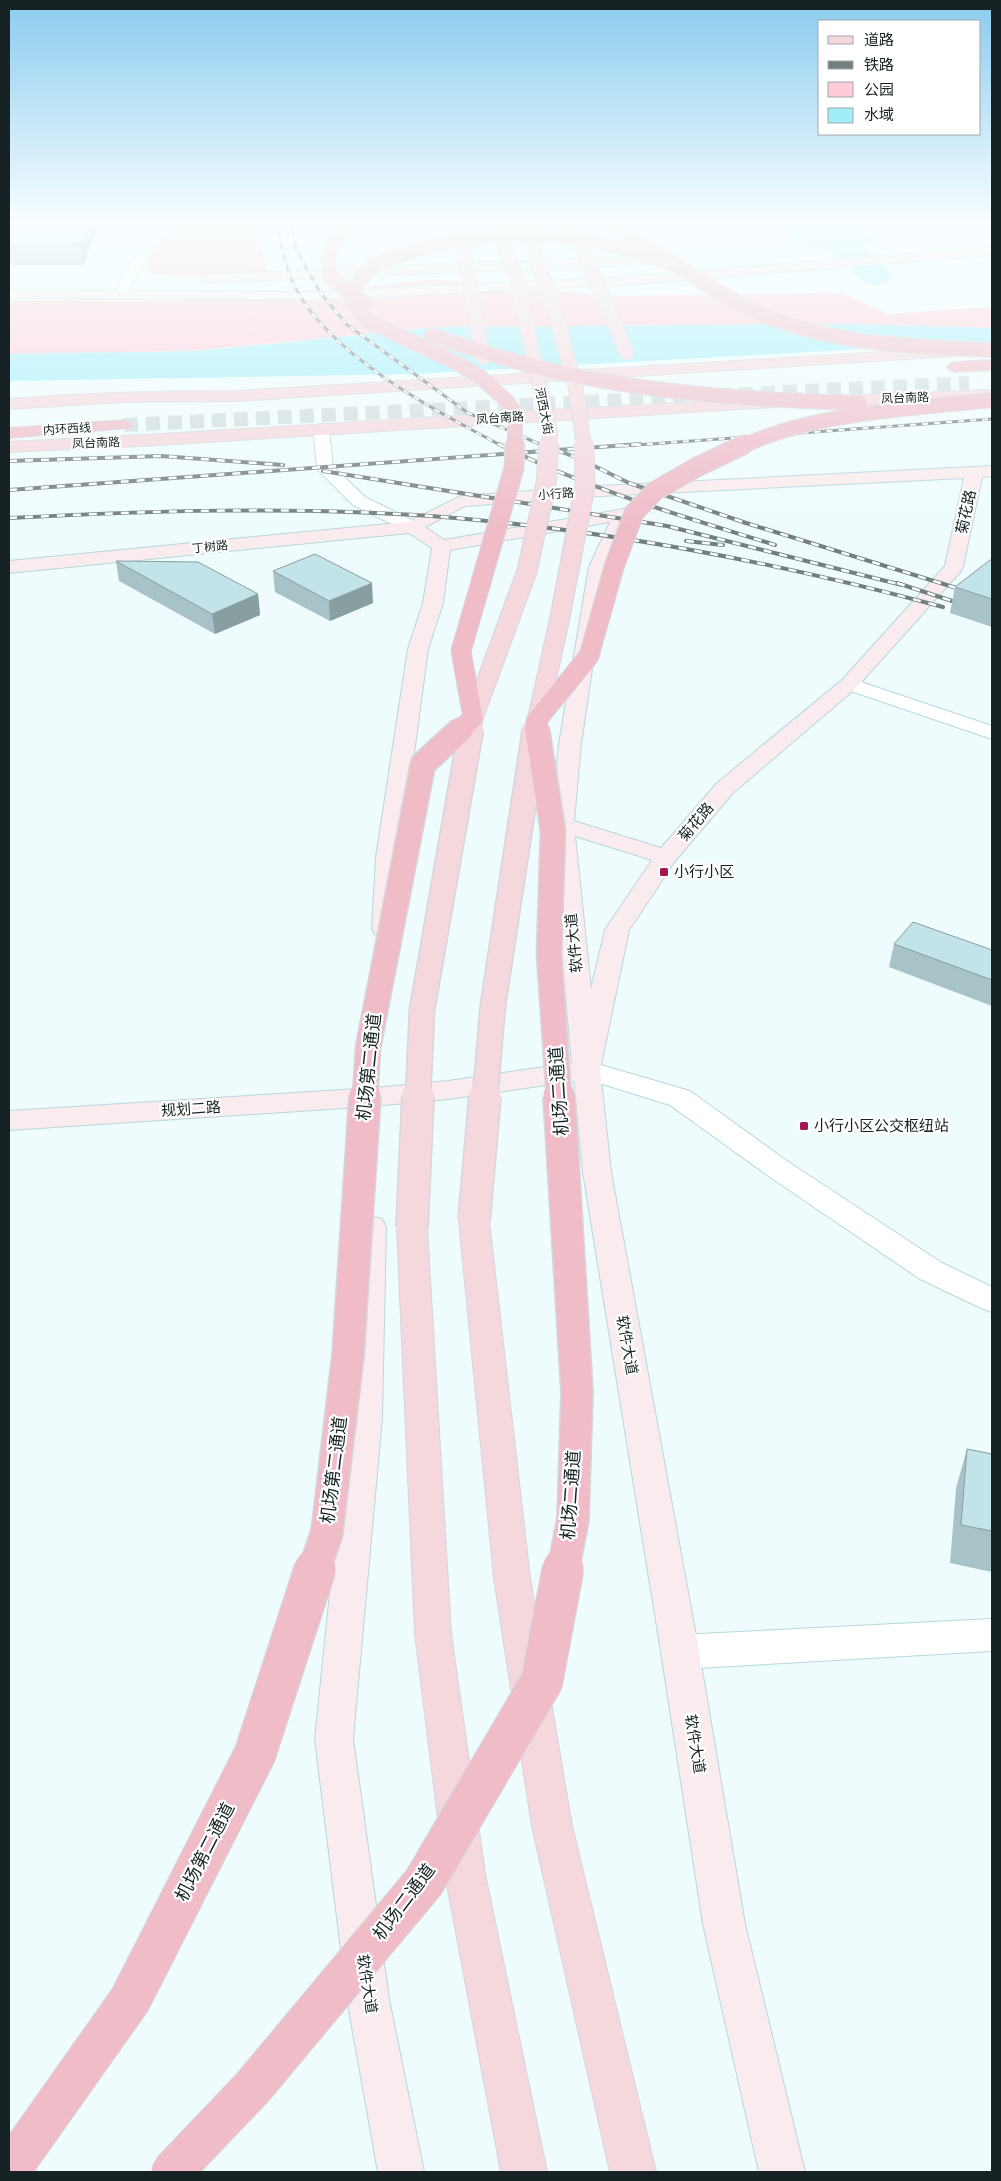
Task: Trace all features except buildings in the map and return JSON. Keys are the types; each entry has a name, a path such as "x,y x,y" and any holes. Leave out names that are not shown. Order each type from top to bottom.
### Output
{"highway":[{"path":"380,327 479,376 507,401 515,413 517,445 514,468 461,651 473,718"},
{"path":"410,327 517,363 657,390 746,399 894,403 992,400"},
{"path":"797,327 840,338 913,347 992,350"},
{"path":"955,367 992,365"},
{"path":"969,383 992,381"},
{"path":"536,721 589,656 614,568 634,514 655,492 695,468 767,436 818,422 899,410 992,400"},
{"name":"内环西线","path":"9,416 122,407"},
{"name":"内环西线","path":"9,433 124,425"},
{"name":"机场第二通道","path":"9,2171 130,2000 254,1754 326,1532 348,1355 368,1048 423,764 473,718"},
{"name":"机场二通道","path":"172,2172 254,2086 424,1882 542,1681 573,1519 577,1392 568,1224 549,954 553,831 536,721"}],"main road":[{"path":"477,327 483,358 494,381 506,418"},
{"name":"河西大街","path":"473,718 526,571 546,484 550,434 527,327"},
{"path":"559,327 575,384 584,440 585,486 559,622 536,721 493,1005 474,1221 512,1578 552,1826 633,2172"},
{"path":"615,327 627,354 645,409"},
{"path":"9,404 64,399 172,395 236,396 992,350"},
{"name":"凤台南路","path":"9,447 159,440 645,409 992,394"},
{"path":"473,718 422,1010 412,1228 433,1634 465,1874 524,2172"}],"street":[{"path":"321,429 326,467 359,501 412,526 441,546"},
{"name":"小行路","path":"412,526 461,501 600,491 708,488 983,471"},
{"name":"菊花路","path":"587,1070 618,930 666,857 725,788 849,684 954,567 983,471"},
{"name":"小行路","path":"441,546 622,515 708,488"},
{"name":"软件大道","path":"622,515 598,567 570,744 562,825 597,1172 680,1652 724,1924 782,2172"},
{"name":"丁树路","path":"9,566 412,526"},
{"name":"软件大道","path":"402,2172 368,1999 334,1739 366,1418 374,1097 388,857 418,649 433,603 441,546"},
{"path":"849,684 992,732"},
{"path":"562,825 666,857"},
{"path":"374,1097 448,1090 587,1070 680,1098 777,1168 931,1270 992,1300"},
{"name":"规划二路","path":"9,1121 374,1097"},
{"path":"680,1652 992,1635"}],"green space":[{"path":"9,327 468,327 438,327 192,351 9,354"},
{"path":"948,327 992,327 992,328"}],"water":[{"path":"438,327 948,327 992,328 992,342 413,374 9,381 9,354 198,351"}],"tunnel":[{"path":"124,425 969,383"}],"railway":[{"path":"325,327 358,358 387,379 417,399 502,446"},
{"path":"350,327 468,413 544,446"},
{"path":"623,446 992,419"},
{"path":"499,444 517,453"},
{"path":"541,444 557,450"},
{"path":"557,450 640,444"},
{"path":"517,453 557,450"},
{"path":"557,450 580,459 629,483 746,523 992,599"},
{"path":"9,490 517,453"},
{"path":"517,453 600,488 775,545"},
{"path":"9,461 161,456 283,465"},
{"path":"323,471 667,526 902,585"},
{"path":"9,518 114,513 273,510 378,513 496,522 625,539 753,562 943,607"},
{"path":"686,541 723,545"},
{"path":"897,583 992,614"}],"place":[{"name":"小行小区","path":"664,872"},
{"name":"小行小区公交枢纽站","path":"804,1126"}]}
